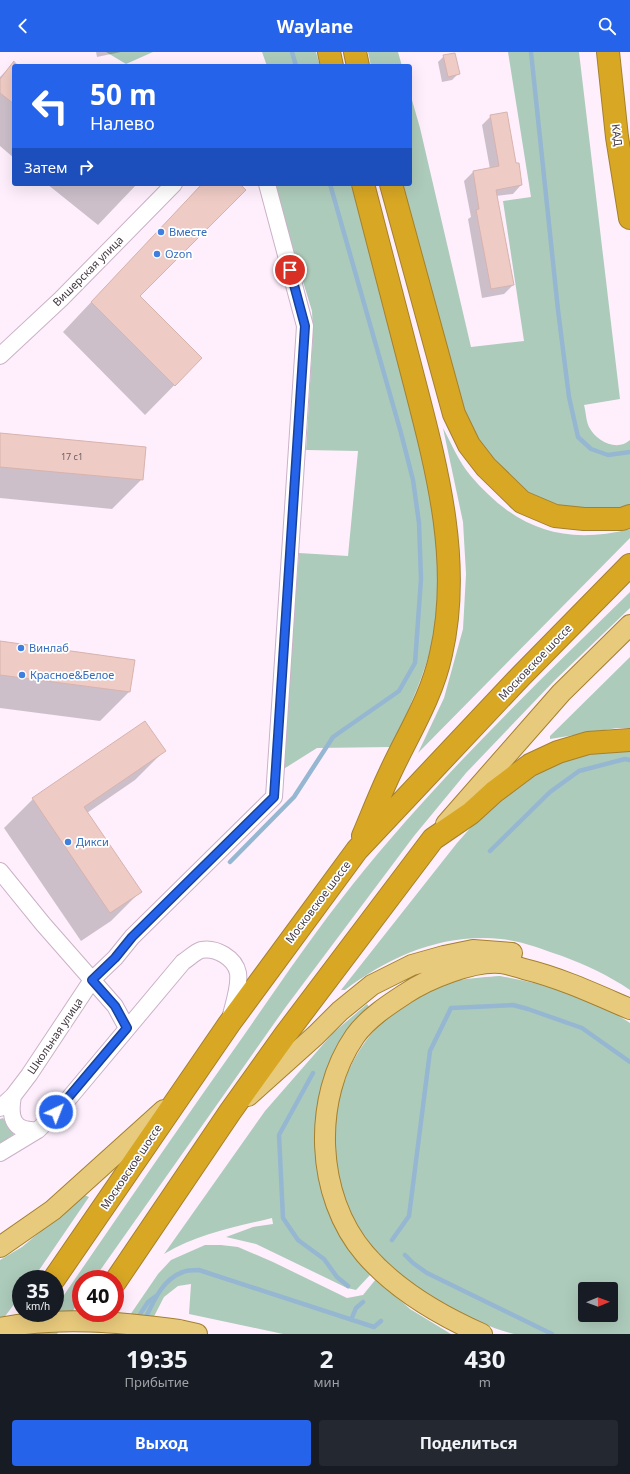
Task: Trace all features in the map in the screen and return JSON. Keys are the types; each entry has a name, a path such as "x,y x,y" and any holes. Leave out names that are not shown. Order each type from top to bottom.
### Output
{"highway":[{"path":"329,52 332,64"},
{"path":"355,52 358,64"},
{"name":"КАД","path":"608,52 617,137 630,218"},
{"path":"357,850 390,772 416,724 432,684 441,655 448,621 450,578 447,531 429,438 364,186"},
{"path":"392,186 454,414 469,445 486,467 522,502 555,516 584,519 622,519 630,516"},
{"name":"Московское шоссе","path":"60,1270 229,1024 357,850 520,677 630,565"},
{"path":"123,1270 230,1112 321,986 433,839 471,814 494,792 530,765 558,752 588,743 630,740"},
{"path":"15,1334 24,1322"},
{"path":"77,1334 86,1322"}],"main road":[{"path":"433,839 561,693 630,625"},
{"path":"230,1112 316,1035 340,1011 372,985 412,965 444,956 473,950 519,954 557,964 579,974 630,1008"},
{"path":"482,1334 413,1298 380,1271 351,1236 335,1201 329,1181 324,1145 326,1109 334,1080 345,1054 356,1035 386,1006 420,984 455,970 476,966 500,963 552,976 630,1008"},
{"path":"0,1248 53,1210 178,1098"},
{"path":"0,1328 17,1325 80,1321 119,1323 188,1332"}],"street":[{"name":"Вишерская улица","path":"0,356 61,299 172,186"},
{"name":"Школьная улица","path":"0,1108 13,1096 92,980 115,958 132,937 274,797 305,326 268,186"},
{"path":"0,871 43,924 115,1006 127,1028"},
{"path":"0,1153 38,1130 65,1103 183,962 200,950 213,950 226,956 234,963 238,973 236,992 229,1024"},
{"path":"13,1096 11,1112 16,1124 29,1131 38,1130"}],"green space":[{"path":"106,52 153,52 126,64"},
{"path":"262,52 316,52 319,64 266,64"},
{"path":"368,52 398,52 401,64 371,64"},
{"path":"508,52 579,52 620,399 584,405 588,425 597,437 613,445 619,445 630,440 630,508 605,512 552,506 528,494 488,458 470,428 457,397 400,186 412,186 412,100 420,128 471,347 524,341 503,201 531,197"},
{"path":"274,186 352,186 414,425 429,489 437,554 438,586 436,619 434,635 425,668 392,747 317,748 282,770 299,553 348,556 358,451 306,450 313,335 312,311"},
{"path":"443,428 470,475 504,508 522,520 541,528 561,533 583,535 605,534 630,529 630,538 418,753 444,698 463,629 466,574 463,522"},
{"path":"630,592 630,608 555,680 466,773 414,836 285,1008 100,1270 81,1270 324,921 385,845 418,807 522,698"},
{"path":"630,657 630,728 617,728 550,739 550,736"},
{"path":"630,747 630,990 597,971 571,959 524,943 501,939 479,938 438,944 399,957 362,978 345,990 341,990 457,843 488,808 555,760 585,752"},
{"path":"500,976 534,983 584,999 630,1023 630,1334 514,1334 490,1326 438,1302 411,1285 376,1253 366,1241 353,1220 338,1175 334,1144 336,1113 344,1083 357,1055 374,1030 397,1008 434,987 471,978"},
{"path":"367,1004 370,1008 317,1140 371,1274 356,1290 347,1288 256,1244 226,1237 253,1227 273,1224 272,1218 203,1236 164,1254 265,1111 333,1033"},
{"path":"3,1118 14,1134 0,1144 0,1119"},
{"path":"84,1195 89,1197 39,1270 12,1270 12,1307 0,1323 0,1260 22,1247"},
{"path":"205,1245 238,1247 273,1262 347,1298 363,1295 376,1279 410,1309 451,1334 283,1334 189,1314 191,1284 178,1286 164,1297 145,1334 117,1334 158,1274 171,1260"},
{"path":"72,1283 72,1312 57,1334 37,1334 45,1322 64,1322 64,1295"}],"building":[{"path":"455,53 460,74 448,77 443,55"},
{"path":"14,61 14,64 12,64 12,102 0,93 0,79"},
{"path":"507,112 516,163 519,163 522,185 496,190 514,285 491,289 476,210 479,209 473,171 499,166 490,115"},
{"path":"200,186 242,186 246,190 140,296 202,358 175,386 91,302"},
{"path":"0,433 146,447 143,480 0,467"},
{"path":"0,641 135,660 130,692 0,675"},
{"path":"145,721 166,751 84,807 142,892 110,913 32,798"}],"waterway":[{"path":"292,52 295,64"},
{"path":"531,52 558,310 569,397 578,437 591,449 608,455 630,452"},
{"path":"230,862 294,797 333,737 399,691 415,663 421,579 419,523 413,480 331,186"},
{"path":"490,851 550,792 579,771 625,759 630,760"},
{"path":"392,1240 409,1216 430,1051 451,1008 513,1005 528,1009 582,1028 630,1062"},
{"path":"313,1073 279,1135 283,1218 298,1240 324,1259 337,1277 348,1286"},
{"path":"405,1255 427,1273 552,1334"},
{"path":"144,1321 159,1292 169,1280 176,1275 191,1270 199,1270 374,1327 381,1321"},
{"path":"137,1319 148,1302 156,1296"},
{"path":"351,1320 356,1308 363,1302"}],"place":[{"name":"Вместе","path":"161,232"},
{"name":"Ozon","path":"157,254"},
{"name":"Винлаб","path":"21,648"},
{"name":"Красное&Белое","path":"22,675"},
{"name":"Дикси","path":"68,842"}],"route":[{"path":"56,1112 127,1028 115,1006 92,980 115,958 132,937 274,797 305,326 290,270"}]}
